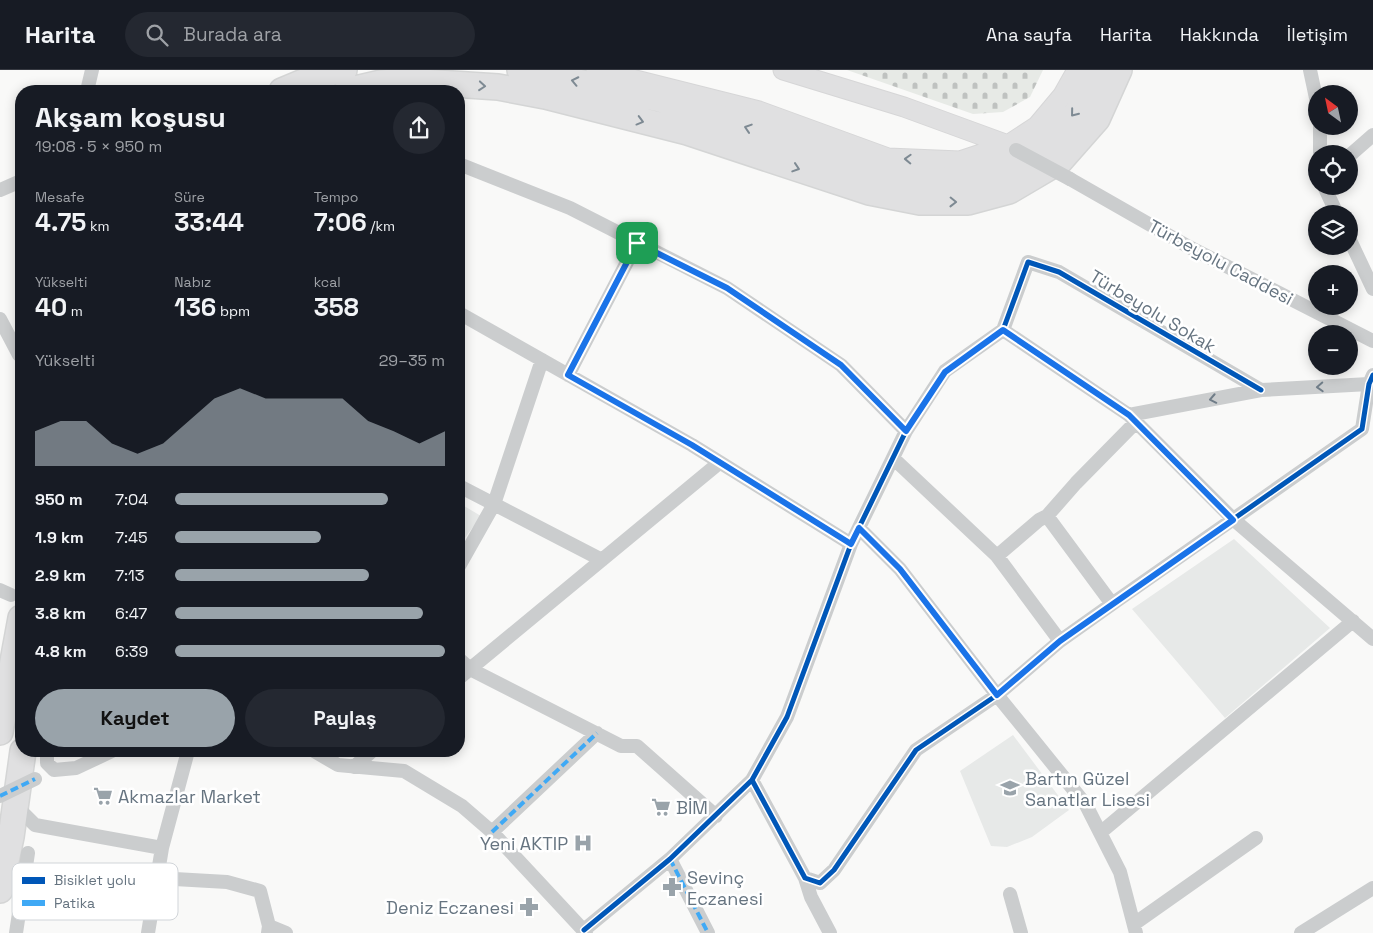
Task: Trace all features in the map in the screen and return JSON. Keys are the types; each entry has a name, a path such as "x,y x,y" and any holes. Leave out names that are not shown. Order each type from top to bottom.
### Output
{"highway":[{"path":"296,85 320,75 344,70"},
{"path":"520,70 660,99 861,164 923,181 962,180 1001,168 1044,146 1078,111 1096,70"},
{"path":"372,85 407,81 498,87 544,96 687,132 869,192 920,202 968,202 1010,191 1060,161 1097,119 1119,70"},
{"path":"0,732 15,651"},
{"path":"0,890 19,845 8,800 21,757"}],"street":[{"path":"89,85 92,70"},
{"path":"596,70 759,110 888,158 960,161 1012,147 1037,126 1063,95 1077,70"},
{"path":"783,70 904,107 1012,147"},
{"path":"1310,70 1313,85"},
{"path":"1358,148 1373,135"},
{"name":"Türbeyolu Caddesi","path":"1012,147 1189,248 1373,341"},
{"path":"465,166 570,208 727,288 841,365 906,431"},
{"path":"0,190 15,184"},
{"path":"568,375 637,243"},
{"path":"1357,255 1373,289"},
{"name":"Türbeyolu Sokak","path":"1003,330 1028,262 1059,272 1260,390"},
{"path":"465,316 719,463 851,544"},
{"path":"0,320 15,348"},
{"path":"324,757 338,765 404,771 462,806 492,832 585,931 670,859 752,780 787,717 851,544 906,431 945,372 1003,330 1133,419 1233,520 1373,639"},
{"path":"465,555 494,504 542,360"},
{"path":"805,878 820,883 834,870 916,750 997,695 1060,641 1362,429 1371,380 1260,390 1133,419 1047,516 1039,520 997,556"},
{"path":"894,459 997,556 1060,641"},
{"path":"465,673 719,463"},
{"path":"465,489 602,560"},
{"path":"1047,516 1112,604"},
{"path":"859,528 900,569 997,695 1086,805 1120,872 1135,928 1256,838"},
{"path":"1100,833 1353,621"},
{"path":"465,665 621,746 637,746 716,816"},
{"path":"492,832 597,733"},
{"path":"48,757 48,763 54,770 76,768 99,757"},
{"path":"160,863 186,757"},
{"path":"354,767 365,757"},
{"path":"35,779 8,800 35,825 162,848"},
{"path":"752,780 805,878 811,897 830,933"},
{"path":"18,863 19,845 35,825"},
{"path":"670,859 708,933"},
{"path":"178,879 227,882 260,891 269,929 286,933"},
{"path":"1010,894 1021,933"},
{"path":"1301,933 1371,894"},
{"path":"16,920 16,933"},
{"path":"148,933 150,920"}],"shaded area":[{"path":"465,507 481,516 465,538"},
{"path":"1234,539 1330,628 1225,718 1132,609"},
{"name":"Bartın Güzel Sanatlar Lisesi","path":"1013,735 1069,810 1032,837 1007,847 991,846 960,771"}],"green space":[{"path":"847,70 1043,70 1030,97 1003,112 973,114"}],"marked path":[{"path":"492,832 597,733"},
{"path":"0,796 35,779"},
{"path":"670,859 708,933"}],"cycle path":[{"path":"584,930 670,859 752,780 787,717 851,544 906,431 945,371 1003,330 1028,262 1059,272 1261,390"},
{"path":"752,780 805,878 820,883 834,870 916,750 997,695 1060,641 1362,429 1369,384 1373,375"}],"place":[{"name":"Bartın Güzel Sanatlar Lisesi","path":"1010,788"},
{"name":"Akmazlar Market","path":"103,796"},
{"name":"BİM","path":"661,807"},
{"name":"Yeni AKTIP","path":"583,843"},
{"name":"Sevinç Eczanesi","path":"672,887"},
{"name":"Deniz Eczanesi","path":"529,907"}],"route":[{"path":"637,243 727,288 841,365 906,431 945,372 1003,330 1129,415 1233,520 1060,641 997,695 900,569 859,528 851,544 692,445 568,375 637,243"}]}
